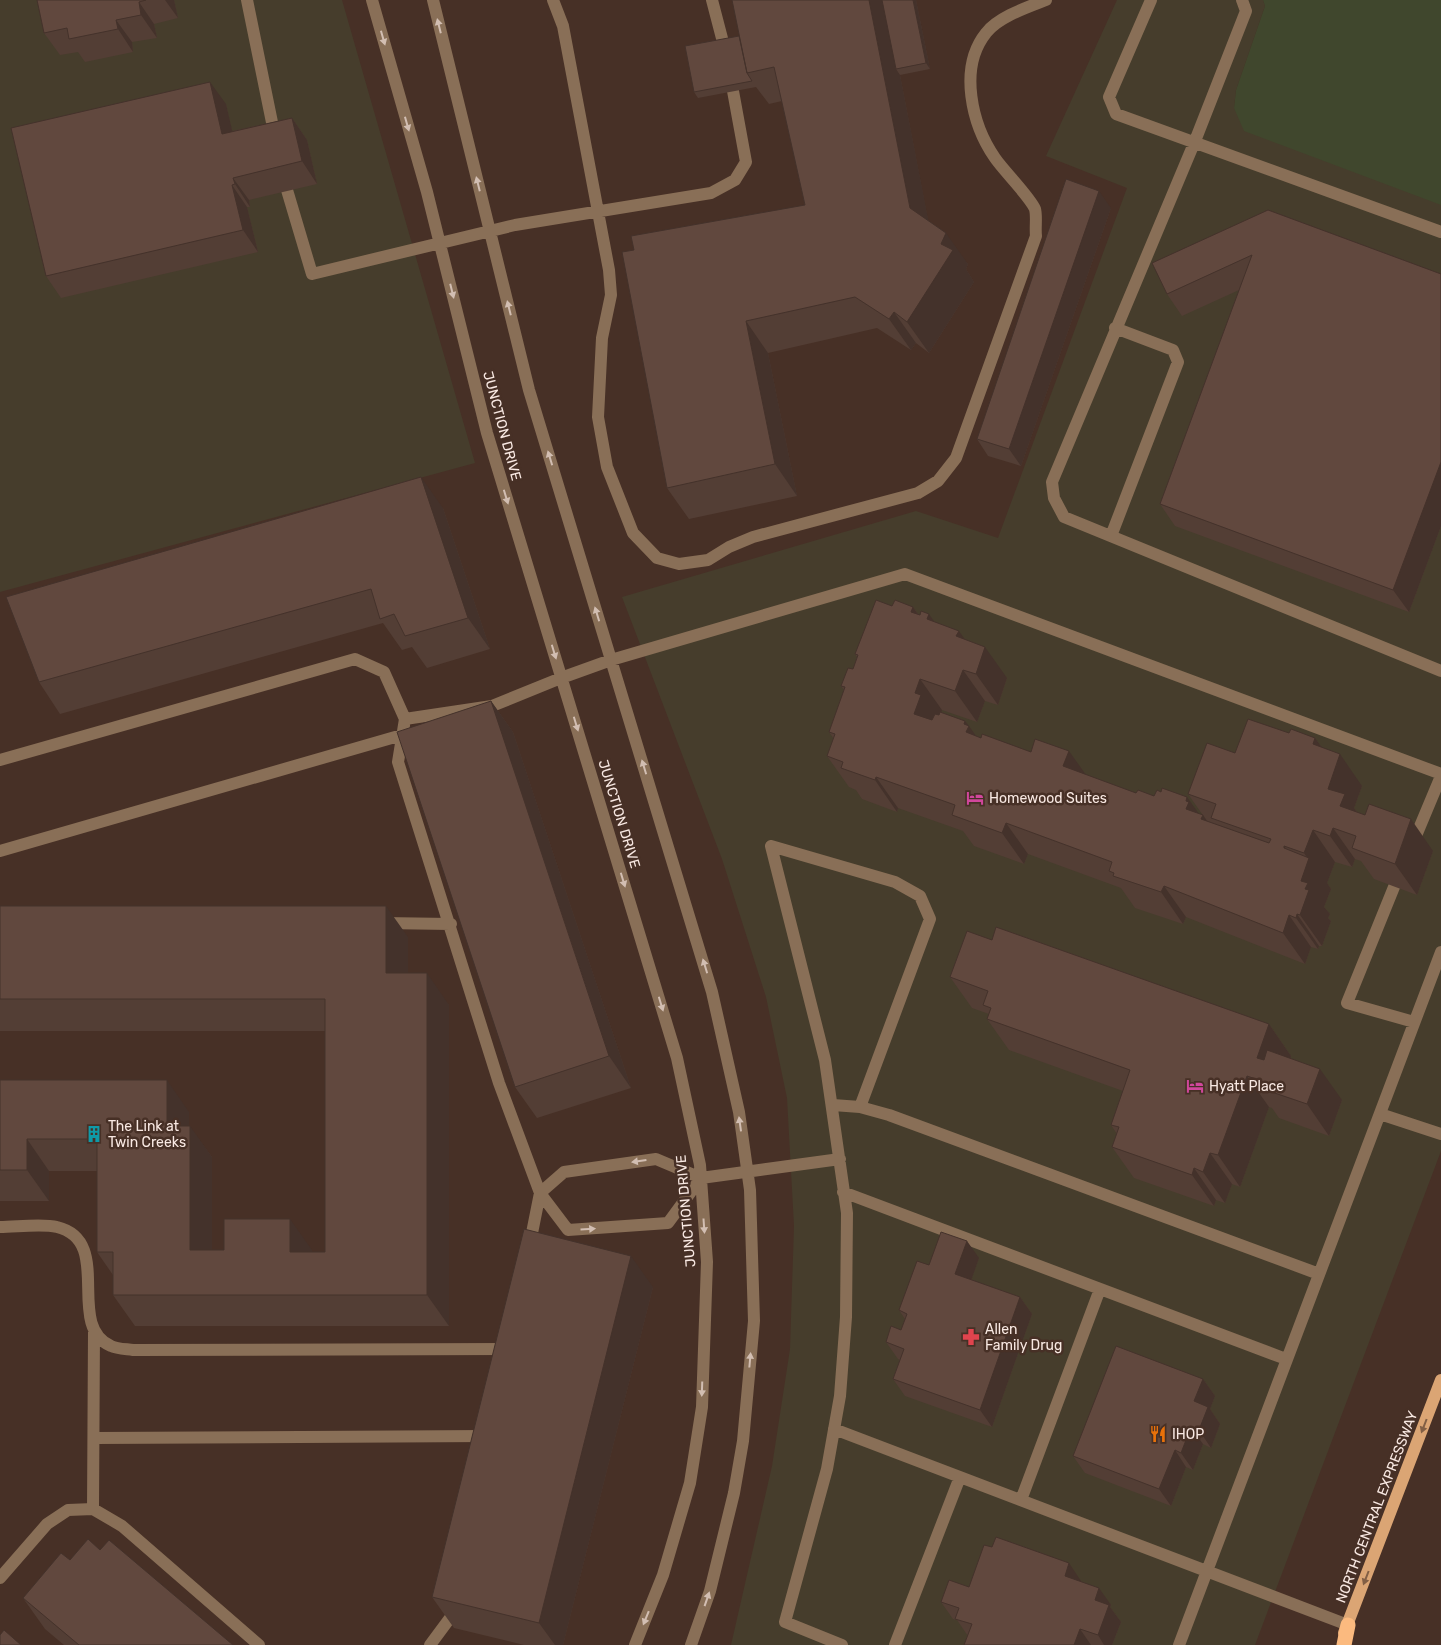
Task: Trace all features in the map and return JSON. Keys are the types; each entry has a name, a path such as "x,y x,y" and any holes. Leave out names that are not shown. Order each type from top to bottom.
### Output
{"highway":[{"path":"1342,1645 1348,1625"}],"main road":[{"name":"NORTH CENTRAL EXPRESSWAY","path":"1348,1625 1441,1380"}],"street":[{"path":"247,0 277,147"},
{"name":"JUNCTION DRIVE","path":"372,0 440,244 487,434 677,1058 701,1178 707,1262 702,1407 690,1484 663,1575 635,1645"},
{"path":"433,0 529,390 712,992 739,1112 750,1190 754,1321 743,1441 734,1493 710,1591 691,1645"},
{"path":"553,0 563,26 596,210 609,270 611,295 602,338 598,417 607,467 633,533 658,558 679,564 708,560 730,547 753,537 918,494 938,481 956,458 1036,236 1035,209 994,157 975,120 971,88 974,58 986,32 1014,13 1046,0"},
{"path":"712,0 724,46"},
{"path":"1151,0 1109,97 1116,114 1195,141 1441,232"},
{"path":"1242,0 1246,11 1195,141 1052,482 1054,498 1064,517 1441,670"},
{"path":"287,190 312,274 490,231 596,210 711,193 735,180 746,162 733,91"},
{"path":"1111,536 1178,362 1173,350 1115,328"},
{"path":"405,719 492,706 611,660 905,574 1441,775 1412,844"},
{"path":"0,760 355,659 384,672 405,719 398,762 414,816 451,924 499,1083 540,1194 568,1230 668,1223 701,1178"},
{"path":"0,852 402,735"},
{"path":"842,1645 785,1622 827,1469 840,1396 846,1317 847,1213 833,1105 825,1060 771,846 895,882 920,896 930,919 860,1107"},
{"path":"1394,887 1347,1002 1414,1022"},
{"path":"373,923 451,924"},
{"path":"1179,1645 1441,952"},
{"path":"833,1105 860,1107 889,1115 1319,1274"},
{"path":"1380,1114 1441,1134"},
{"path":"526,1262 540,1194 564,1172 656,1158 701,1178 747,1173 840,1158"},
{"path":"843,1192 1286,1359"},
{"path":"0,1226 58,1227 79,1239 88,1260 88,1309 94,1332 93,1508"},
{"path":"1021,1500 1100,1289"},
{"path":"94,1332 110,1346 133,1350 509,1349"},
{"path":"834,1429 1348,1625"},
{"path":"94,1438 492,1431 487,1453"},
{"path":"895,1645 960,1477"},
{"path":"0,1578 47,1524 68,1510 93,1508 122,1526 259,1645"},
{"path":"430,1645 453,1614 457,1596"}],"shaded area":[{"path":"0,0 342,0 475,463 0,592"},
{"path":"1117,0 1263,0 1265,6 1236,90 1234,108 1441,200 1441,1151 1255,1645 731,1645 772,1466 790,1349 794,1226 787,1098 766,997 722,859 622,597 916,511 998,538 1127,188 1046,156"}],"green space":[{"path":"1263,0 1441,0 1441,205 1244,131 1234,108 1236,90 1265,6"}],"building":[{"path":"37,0 146,0 139,2 141,15 116,20 118,29 69,39 67,28 44,33"},
{"path":"732,0 869,0 910,208 946,233 941,244 953,250 907,322 894,312 889,319 855,297 746,321 775,464 667,488 622,252 634,250 631,236 805,205 774,67 747,73"},
{"path":"882,0 913,0 926,63 896,69"},
{"path":"739,36 747,73 752,81 694,92 685,46"},
{"path":"210,82 222,134 292,118 302,161 233,178 235,184 232,185 243,230 46,276 11,128"},
{"path":"1066,179 1099,191 1009,449 977,439"},
{"path":"1268,210 1441,274 1441,462 1393,590 1160,504 1252,255 1167,294 1152,263"},
{"path":"421,477 468,618 405,636 394,614 380,619 371,589 39,682 6,597"},
{"name":"Homewood Suites","path":"876,600 892,606 895,600 913,607 911,612 920,615 921,611 929,614 927,619 959,631 956,636 985,647 976,674 963,670 955,691 920,679 915,693 921,695 914,714 932,720 935,714 939,715 940,712 965,721 964,724 969,726 966,732 981,738 982,734 1031,752 1035,739 1069,751 1063,766 1136,793 1138,790 1154,796 1157,790 1161,792 1162,788 1187,797 1186,801 1189,802 1186,809 1203,815 1201,819 1269,843 1271,839 1211,818 1216,804 1188,794 1207,743 1235,753 1248,719 1289,733 1291,729 1315,738 1313,744 1340,754 1328,789 1345,794 1340,806 1365,815 1369,804 1411,819 1395,864 1352,848 1356,836 1333,828 1330,836 1313,830 1304,853 1284,846 1284,848 1309,858 1301,881 1308,883 1305,889 1309,890 1300,915 1297,914 1296,918 1289,915 1283,933 1164,886 1161,892 1113,876 1114,873 1109,871 1112,862 1006,823 1002,833 952,815 955,805 876,777 875,780 841,768 843,762 827,756 835,734 829,732 845,687 841,686 848,668 853,669 858,655 855,654"},
{"path":"491,701 609,1056 515,1087 397,732"},
{"name":"The Link at Twin Creeks","path":"0,906 386,906 386,973 427,973 427,1295 113,1295 113,1252 97,1252 97,1139 27,1139 27,1170 0,1170 0,1080 167,1080 167,1126 190,1126 190,1250 224,1250 224,1219 290,1219 290,1252 325,1252 325,999 0,999"},
{"name":"Hyatt Place","path":"996,927 1269,1024 1257,1058 1264,1060 1267,1050 1320,1069 1307,1104 1257,1087 1259,1080 1247,1076 1218,1155 1210,1153 1203,1172 1194,1168 1192,1175 1112,1147 1119,1127 1111,1125 1130,1070 987,1019 991,1008 983,1005 988,991 950,977 967,931 992,940"},
{"path":"524,1229 631,1256 539,1623 432,1597"},
{"name":"Allen Family Drug","path":"941,1232 967,1241 955,1274 1020,1297 980,1410 893,1379 904,1349 886,1342 891,1326 901,1330 907,1314 899,1310 917,1261 929,1265"},
{"name":"IHOP","path":"1116,1346 1203,1379 1194,1401 1208,1407 1199,1430 1191,1427 1181,1453 1175,1450 1159,1489 1073,1456"},
{"path":"996,1537 1069,1563 1065,1576 1099,1588 1095,1600 1109,1605 1098,1635 1080,1629 1074,1645 964,1645 972,1624 955,1619 959,1608 941,1602 949,1580 969,1587 984,1545 992,1547"},
{"path":"88,1539 100,1550 109,1540 233,1645 79,1645 23,1598 61,1553 70,1560"},
{"path":"4,1630 21,1645 0,1645 0,1635"}],"place":[{"name":"Homewood Suites","path":"975,798"},
{"name":"Hyatt Place","path":"1195,1086"},
{"name":"The Link at Twin Creeks","path":"94,1134"},
{"name":"Allen Family Drug","path":"971,1337"},
{"name":"IHOP","path":"1158,1434"}]}
